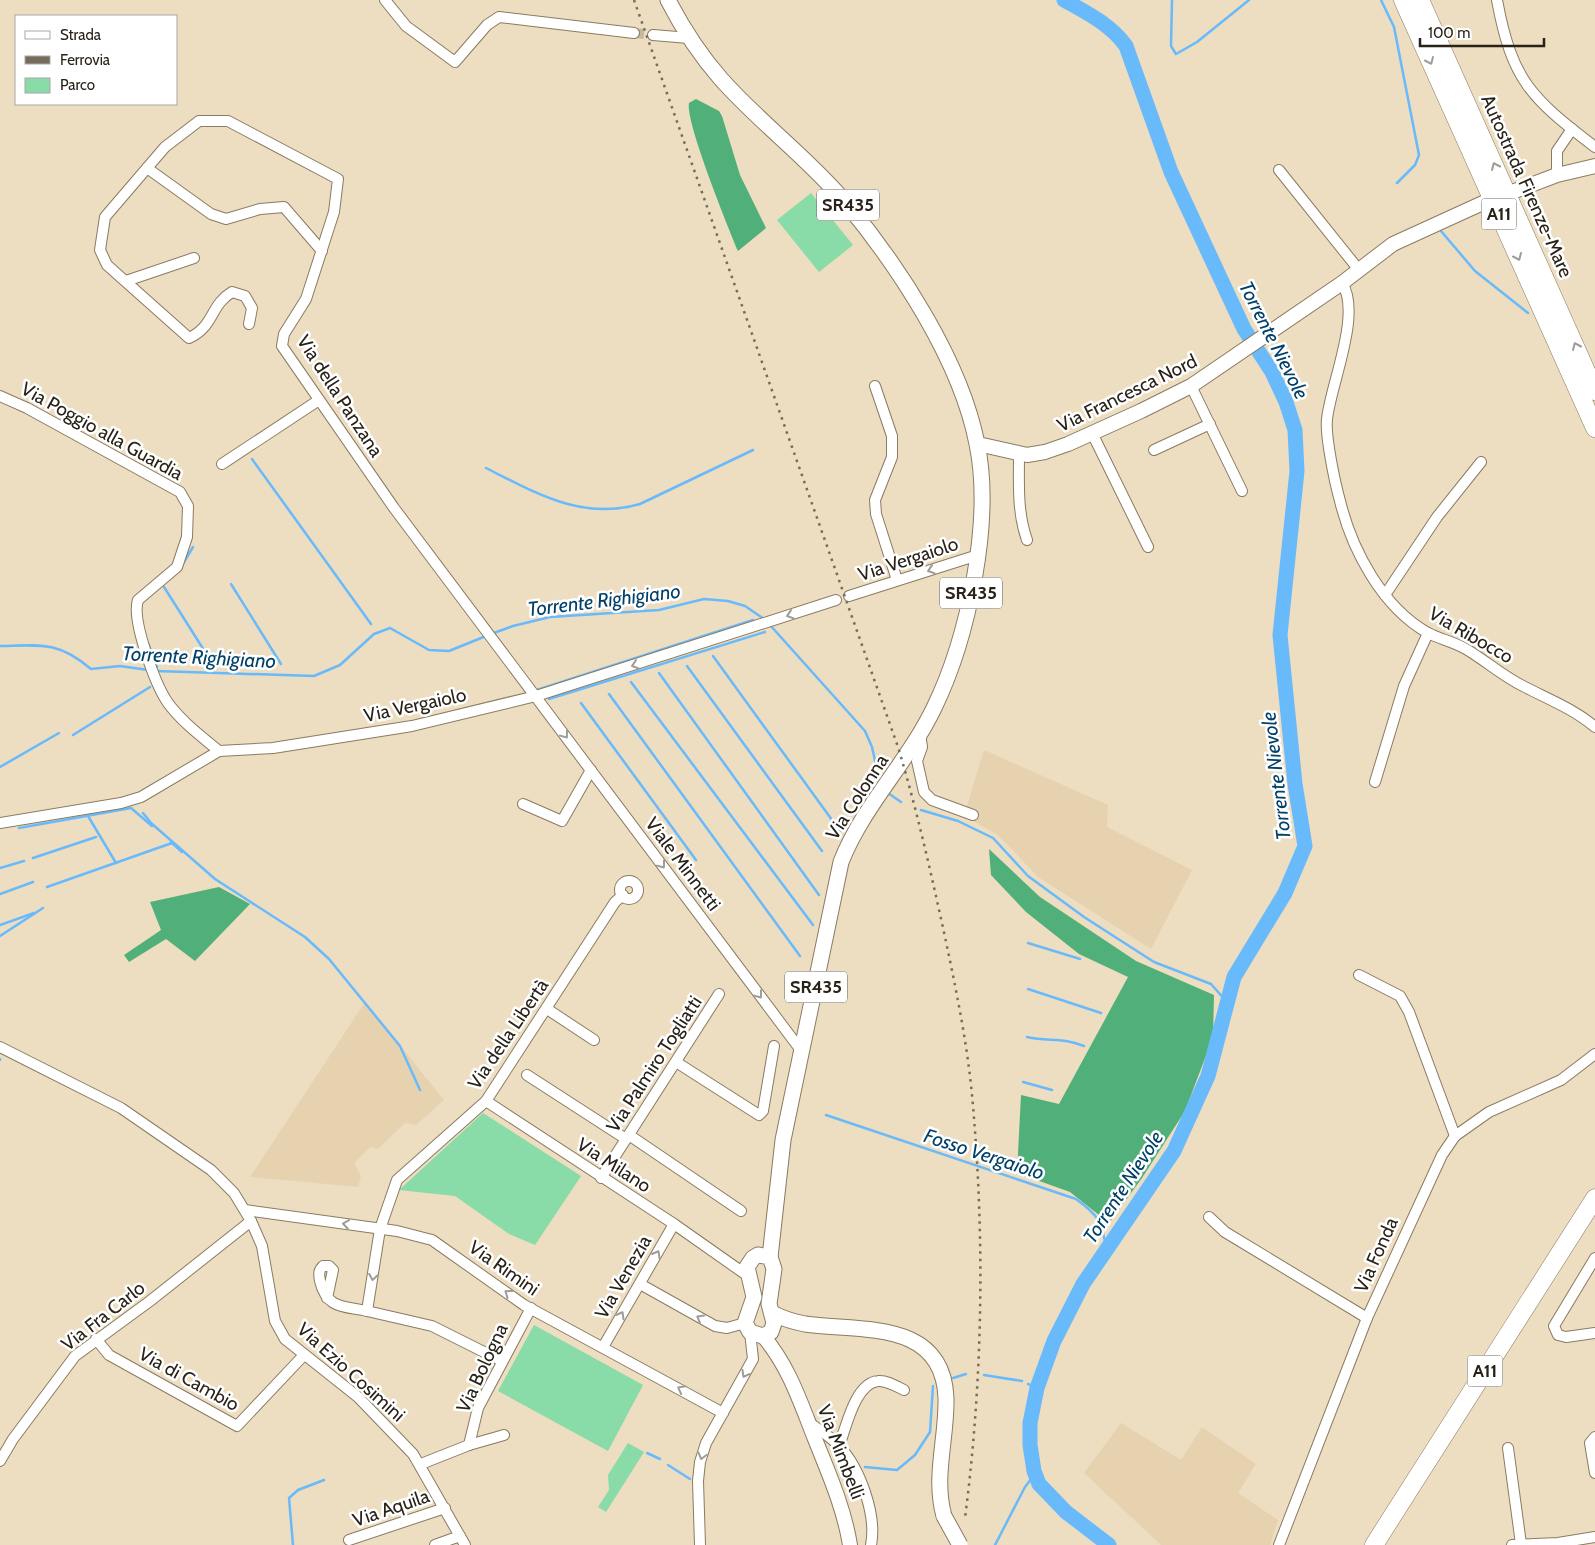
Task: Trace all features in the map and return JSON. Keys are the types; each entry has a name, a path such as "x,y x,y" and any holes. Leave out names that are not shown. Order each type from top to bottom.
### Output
{"highway":[{"name":"Autostrada Firenze-Mare","path":"1403,0 1595,428"},
{"name":"Autostrada Firenze-Mare","path":"1420,0 1595,391"},
{"name":"A11","path":"1374,1545 1595,1198"},
{"name":"A11","path":"1388,1545 1595,1219"}],"main road":[{"name":"SR435","path":"668,0 689,38 729,88 822,176 877,243 912,294 937,339 956,379 978,444"},
{"path":"1512,192 1556,175 1595,166"},
{"name":"Via Francesca Nord","path":"978,444 1019,454 1045,452 1068,444 1191,386 1342,283 1393,244 1485,202"},
{"name":"Via Colonna","path":"760,1258 776,1209 783,1140 803,1053 841,862 856,830 913,758 920,734 952,665 964,627 978,555 981,498 978,444"},
{"name":"SR435","path":"760,1258 774,1269 769,1299 774,1320 760,1330 747,1267 760,1258"},
{"path":"772,1313 803,1324"},
{"path":"760,1330 803,1324 887,1331 909,1339 922,1347 933,1360 942,1379 946,1396 939,1491 944,1516 960,1545"},
{"name":"Via Mimbelli","path":"760,1330 783,1352 789,1375 837,1495 850,1545"}],"street":[{"path":"385,0 406,26 455,62 487,25 499,17 634,33"},
{"path":"1497,0 1509,52 1518,73 1532,93 1557,118 1595,147"},
{"path":"653,35 689,38"},
{"name":"Via della Panzana","path":"249,324 252,308 245,296 232,292 222,298 202,332 189,338 107,265 100,250 105,217 165,148 199,121 228,121 338,179 334,212 306,299 284,334 282,346 394,508 536,696"},
{"path":"1556,175 1557,150 1572,130"},
{"path":"147,168 211,214 226,219 260,209 284,207 322,251"},
{"path":"1279,170 1358,270"},
{"path":"126,281 194,258"},
{"name":"Via Ribocco","path":"1342,283 1348,292 1347,333 1327,420 1335,482 1343,513 1358,550 1385,595 1405,615 1428,632 1465,648 1522,686 1584,717 1595,727"},
{"path":"875,386 892,436 892,457 875,500 876,514 897,580"},
{"path":"1191,386 1242,491"},
{"name":"Via Poggio alla Guardia","path":"0,396 28,408 180,492 188,506 188,537 177,566 138,600 136,618 148,659 167,701 186,724 219,751"},
{"path":"222,464 319,400"},
{"path":"1154,450 1210,424"},
{"path":"1092,433 1148,547"},
{"path":"1019,454 1019,505 1022,525 1027,540"},
{"path":"1385,595 1437,517 1481,462"},
{"name":"Via Vergaiolo","path":"849,596 978,555"},
{"name":"Via Vergaiolo","path":"0,823 142,798 219,751 273,748 412,726 536,696 836,600"},
{"path":"1375,782 1404,686 1428,632"},
{"name":"Viale Minnetti","path":"536,696 803,1053"},
{"path":"913,758 923,789 929,798 973,814"},
{"path":"523,804 562,821 591,770"},
{"name":"Via della Libertà","path":"367,1311 380,1229 397,1180 486,1101 547,1009 614,902 623,895"},
{"path":"1359,975 1400,996 1409,1012 1455,1136"},
{"name":"Via Palmiro Togliatti","path":"601,1178 719,994"},
{"path":"547,1009 594,1040"},
{"path":"676,1062 759,1114 763,1111 774,1046"},
{"name":"Via Ezio Cosimini","path":"0,1047 19,1058 80,1086 140,1120 211,1170 234,1194 252,1221 262,1246 270,1302 278,1330 304,1355 336,1377 358,1397 420,1464 463,1540"},
{"name":"Via Fonda","path":"1279,1545 1367,1318 1422,1194 1442,1155 1455,1136 1489,1112 1561,1080 1595,1054"},
{"path":"527,1075 628,1137 741,1211"},
{"name":"Via Milano","path":"486,1101 674,1224 748,1276"},
{"name":"Via Rimini","path":"245,1210 380,1229 432,1240 531,1308 724,1412"},
{"path":"1209,1217 1225,1232 1367,1318"},
{"name":"Via Fra Carlo","path":"0,1461 13,1439 75,1356 150,1301 252,1221"},
{"name":"Via Venezia","path":"603,1347 674,1224"},
{"path":"724,1258 760,1258"},
{"path":"1595,1258 1591,1273 1554,1326 1558,1335 1566,1337 1595,1333"},
{"path":"640,1284 715,1326 760,1330 753,1359 706,1444 700,1462 698,1481 700,1545"},
{"path":"327,1298 335,1305 432,1326 502,1361"},
{"name":"Via Bologna","path":"469,1445 478,1408 531,1308"},
{"name":"Via di Cambio","path":"96,1339 109,1355 237,1426 304,1355"},
{"path":"839,1446 856,1398 867,1385 876,1381 885,1382 904,1390"},
{"path":"808,1422 839,1446 852,1464 870,1505 872,1540"},
{"path":"420,1464 469,1445 504,1436"},
{"path":"1595,1437 1590,1443 1595,1473"},
{"path":"1508,1448 1516,1544 1558,1543 1595,1537"},
{"name":"Via Aquila","path":"349,1540 444,1508"},
{"path":"435,1545 463,1540"}],"shaded area":[{"path":"984,750 1108,805 1107,827 1192,870 1151,949 1038,877 998,835 964,816"},
{"path":"365,1002 444,1100 416,1125 405,1123 378,1149 370,1147 354,1163 361,1176 358,1187 250,1177"},
{"path":"1121,1423 1181,1460 1202,1427 1256,1464 1238,1493 1278,1520 1270,1545 1161,1545 1084,1473"}],"green space":[{"path":"696,99 719,111 722,116 740,175 766,228 738,251 708,175 694,130 689,103"},
{"path":"811,193 853,245 819,272 777,220"},
{"path":"989,849 1040,897 1136,961 1214,995 1213,1037 1185,1111 1142,1178 1109,1223 1070,1192 1017,1173 1021,1095 1059,1104 1128,977 1079,954 1026,912 991,875"},
{"path":"219,887 250,904 195,961 166,939 129,962 124,955 161,930 150,902"},
{"path":"483,1113 581,1176 535,1245 509,1234 455,1196 399,1190"},
{"path":"534,1325 643,1385 608,1451 498,1391"},
{"path":"628,1443 644,1452 606,1512 598,1507 609,1490 608,1475"}],"waterway":[{"name":"Torrente Nievole","path":"1064,0 1090,14 1105,25 1126,46 1171,172 1244,329 1272,372 1286,402 1295,430 1297,471 1280,635 1295,784 1305,846 1285,893 1234,977 1208,1076 1174,1151 1083,1284 1054,1341 1037,1388 1030,1423 1030,1445 1034,1471 1039,1484 1066,1512 1109,1545"},
{"path":"1172,0 1171,46 1176,54 1197,42 1249,0"},
{"path":"1381,0 1394,27 1419,155 1415,165 1397,183"},
{"path":"1441,231 1475,271 1528,313"},
{"path":"486,468 523,487 560,502 598,509 619,508 640,504 753,450"},
{"path":"252,459 371,624"},
{"path":"181,567 193,547"},
{"path":"231,584 281,664"},
{"path":"164,587 214,666"},
{"name":"Torrente Righigiano","path":"491,634 513,626 550,617 659,610 704,599 728,601 745,606 764,619"},
{"path":"537,690 753,620"},
{"name":"Torrente Righigiano","path":"770,625 865,731 872,747 880,783"},
{"name":"Torrente Righigiano","path":"156,671 314,676 340,665 374,634 390,628 429,650 449,651 486,636"},
{"path":"549,699 765,632"},
{"path":"148,643 157,667"},
{"name":"Torrente Righigiano","path":"0,646 38,645 59,649 69,653 91,669 120,666 148,670"},
{"path":"713,656 840,831"},
{"path":"687,666 822,851"},
{"path":"659,673 819,895"},
{"path":"631,682 813,925"},
{"path":"73,735 150,687"},
{"path":"609,694 800,956"},
{"path":"581,703 696,860"},
{"path":"0,767 59,733"},
{"name":"Torrente Righigiano","path":"888,793 901,802"},
{"path":"19,828 131,808 152,826"},
{"name":"Torrente Righigiano","path":"921,810 958,821 993,838 1028,876 1084,917 1154,962 1211,984 1227,1002"},
{"path":"143,813 151,823 215,879 305,937 329,959 400,1046 420,1090"},
{"path":"88,816 116,863"},
{"path":"33,858 96,837"},
{"path":"171,842 182,852"},
{"path":"47,887 172,843"},
{"path":"0,868 24,861"},
{"path":"0,894 33,882"},
{"path":"0,936 43,908"},
{"path":"0,925 34,913"},
{"path":"1028,943 1080,959"},
{"path":"1028,989 1101,1013"},
{"path":"1027,1037 1076,1043 1084,1046"},
{"path":"1023,1082 1052,1090"},
{"name":"Fosso Vergaiolo","path":"826,1115 1076,1199 1098,1219 1103,1231 1106,1248"},
{"path":"953,1378 966,1374"},
{"path":"984,1375 1022,1381"},
{"path":"1028,1384 1037,1388"},
{"path":"865,1467 897,1470 915,1455 930,1432 933,1386"},
{"path":"647,1453 660,1459"},
{"path":"668,1465 690,1479"},
{"path":"995,1545 1025,1487 1035,1474"},
{"path":"293,1545 289,1498 298,1490 324,1480"}],"tunnel":[{"path":"634,33 653,35"}],"railway":[{"path":"634,0 898,747 918,818 945,937 961,1016 970,1075 979,1201 979,1360 976,1413 965,1518"}]}
